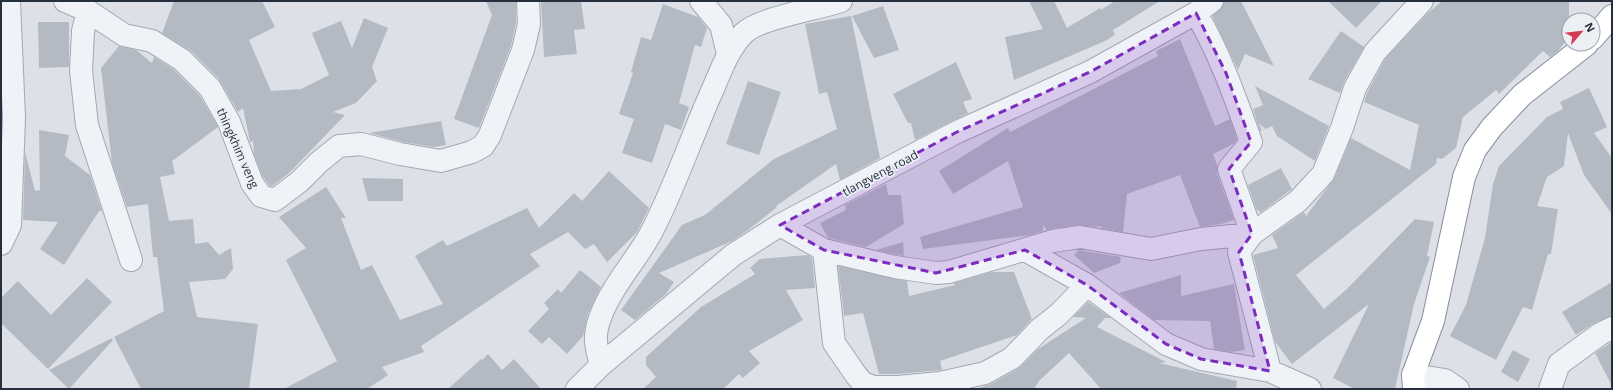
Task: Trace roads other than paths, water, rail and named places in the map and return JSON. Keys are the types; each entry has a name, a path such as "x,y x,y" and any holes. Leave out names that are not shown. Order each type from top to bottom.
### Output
{"highway":[{"path":"1413,382 1433,321 1464,177 1475,150 1492,127 1522,95 1578,52"}],"street":[{"path":"1,244 10,225 14,118 9,1"},
{"name":"thingkhim veng","path":"65,1 88,11 124,35 152,41 182,60 210,88 229,122 252,183 261,196 275,200 299,182 319,162 339,146 361,144 400,154 441,161 472,152 483,146 490,135 523,50 529,24 528,1"},
{"path":"701,1 721,25 728,54"},
{"path":"601,365 594,341 599,319 609,296 651,234 677,179 696,127 728,54 745,32 769,20 841,1"},
{"path":"1270,371 1240,252 1252,234 1298,201 1323,174 1342,128 1355,88 1375,52 1422,1"},
{"path":"1204,7 1207,32 1226,73 1251,142 1229,169 1252,234"},
{"name":"tlangveng road","path":"577,389 601,365 733,255 780,225 957,132 1090,72 1204,7"},
{"path":"88,11 83,31 81,71 87,125 131,260"},
{"path":"780,225 824,250 895,267 936,273 949,272 1053,241 1080,237 1151,249 1201,239 1252,234"},
{"path":"824,250 834,343 863,383 873,387 940,383 985,373 1012,358 1087,285"},
{"path":"1025,250 1087,285 1166,344 1201,359 1270,371 1310,389"},
{"path":"1550,389 1559,364 1600,334 1612,328"},
{"path":"1413,382 1445,380 1458,389"}]}
